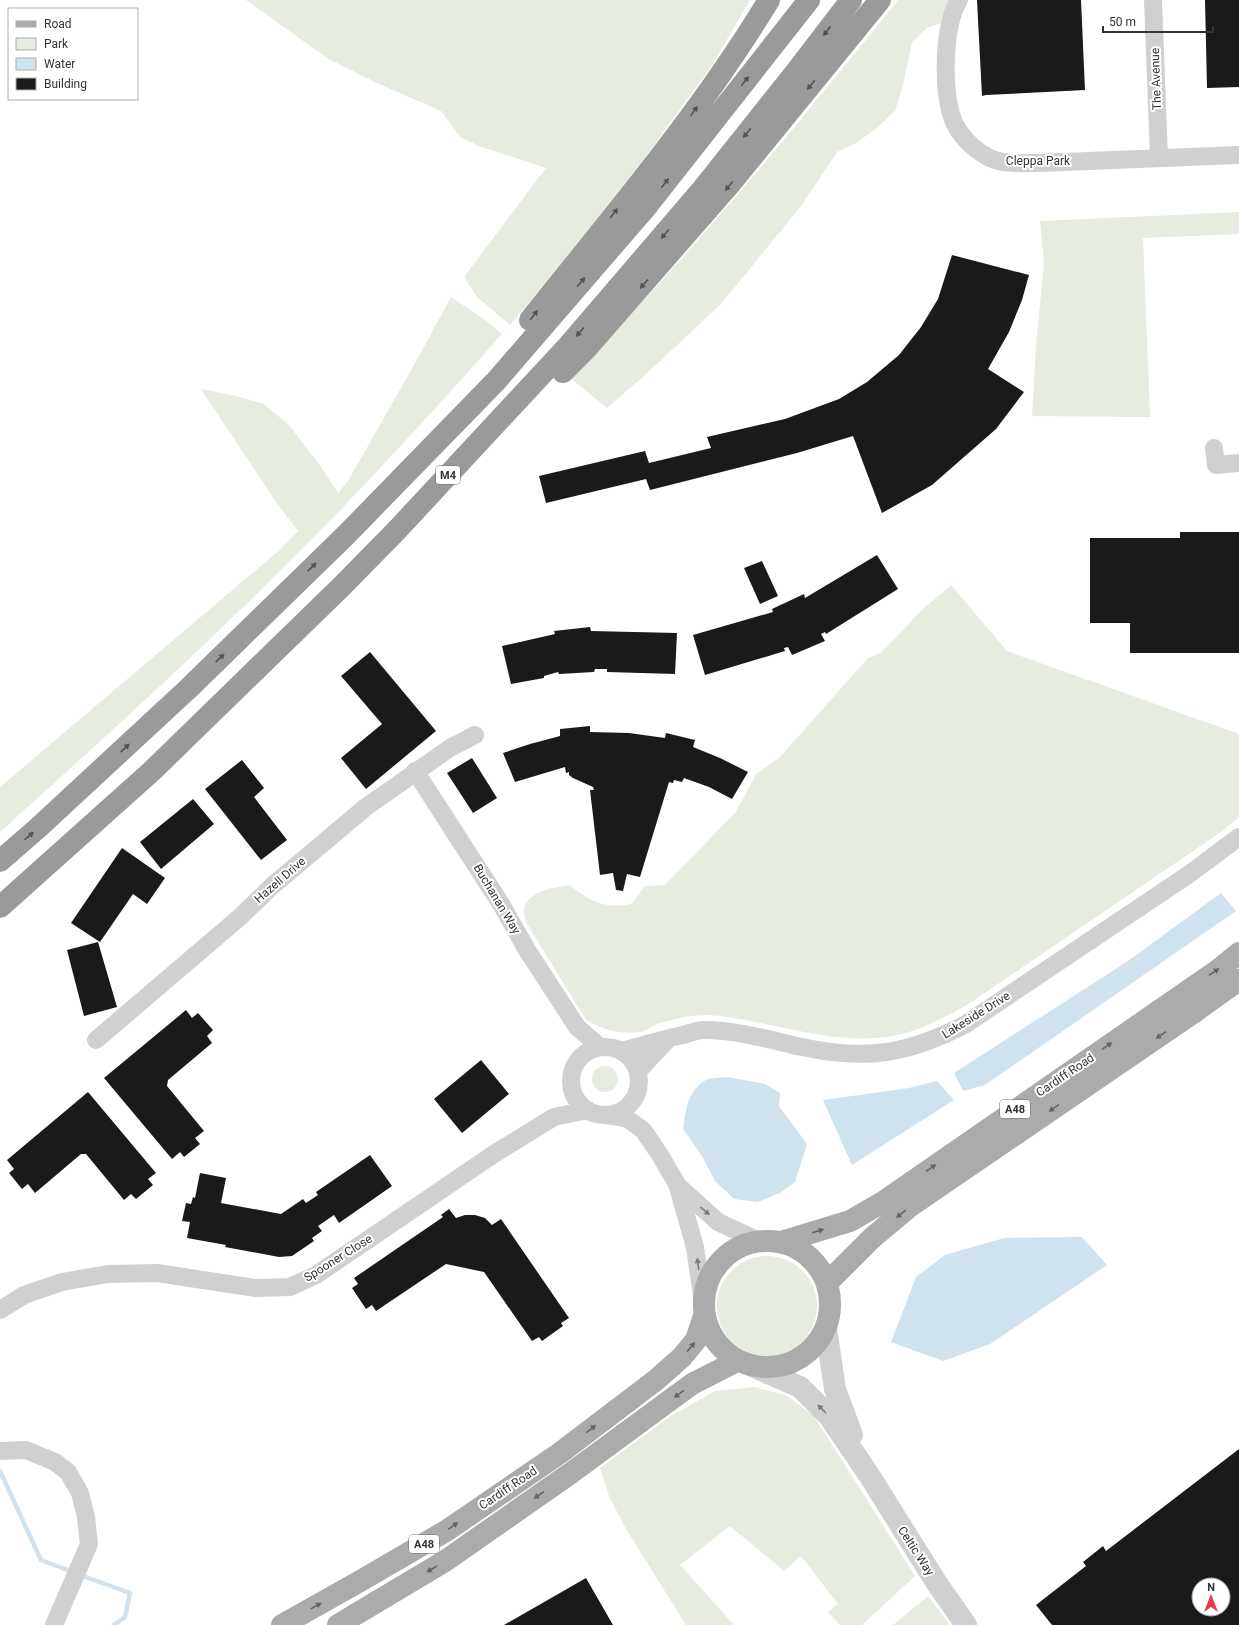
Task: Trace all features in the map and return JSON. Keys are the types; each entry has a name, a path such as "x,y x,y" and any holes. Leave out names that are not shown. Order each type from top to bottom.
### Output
{"highway":[{"name":"M4","path":"423,456 669,144 736,53 769,0"},
{"name":"M4","path":"0,861 39,827 189,688 346,535 497,380 647,206 809,0"},
{"name":"M4","path":"398,530 569,345 701,191 851,0"},
{"name":"M4","path":"0,907 153,770 398,530 586,349 730,184 880,0"}],"main road":[{"name":"Cardiff Road","path":"781,1242 850,1221 883,1202 1218,970 1239,953"},
{"name":"Cardiff Road","path":"827,1283 872,1238 909,1207 1239,980"},
{"name":"Cardiff Road","path":"282,1625 446,1531 560,1453 656,1380 682,1357 696,1340 704,1310 710,1276 725,1256 744,1245 759,1241 781,1242 800,1249 816,1263 827,1283 831,1302 826,1328 808,1353 786,1365 769,1368 745,1363 692,1384 571,1473 445,1561 338,1625"},
{"path":"704,1310 713,1338 745,1363"}],"street":[{"name":"Cleppa Park","path":"959,0 954,7 947,39 947,90 953,120 968,142 989,158 1006,163 1039,163 1239,155"},
{"name":"The Avenue","path":"1153,0 1159,157"},
{"path":"1214,448 1216,465 1239,463"},
{"name":"Hazell Drive","path":"96,1040 240,917 278,881 366,807 415,771 450,748 475,735"},
{"name":"Buchanan Way","path":"415,771 480,870 527,950 577,1027 600,1047"},
{"name":"Lakeside Drive","path":"622,1051 702,1030 726,1031 824,1052 849,1054 894,1052 917,1046 940,1038 966,1024 1188,875 1239,837"},
{"name":"Buchanan Way","path":"572,1089 571,1078 580,1045 577,1027"},
{"path":"638,1071 670,1038"},
{"path":"574,1068 580,1058 589,1050 600,1047 611,1047 622,1051 632,1059 638,1071 639,1081 638,1090 634,1099 627,1107 617,1113 606,1115"},
{"path":"572,1089 578,1101 588,1110 597,1114 626,1118 643,1130"},
{"name":"Spooner Close","path":"554,1117 572,1089"},
{"path":"634,1099 643,1130 677,1184 695,1247 704,1310"},
{"name":"Spooner Close","path":"0,1310 24,1295 62,1282 91,1276 117,1273 157,1273 256,1288 290,1286 316,1275 494,1154 554,1117 588,1110"},
{"path":"677,1184 718,1222 759,1241"},
{"name":"Celtic Way","path":"826,1328 835,1389 860,1456 869,1475"},
{"name":"Celtic Way","path":"745,1363 800,1387 829,1416 869,1475 932,1576 966,1625"},
{"path":"7,1451 26,1450 55,1462 68,1472 80,1493 86,1516 89,1544 56,1623"}],"green space":[{"path":"246,0 750,0 711,67 643,160 571,252 510,325 477,297 464,277 546,168 479,146 459,136 441,111 377,83 327,58"},
{"path":"898,0 952,0 944,22 927,28 912,42 903,85 895,111 877,128 856,143 837,152 801,206 721,304 644,376 607,408 569,377 621,325 698,240 799,121"},
{"path":"1239,212 1239,234 1143,238 1150,417 1032,416 1036,345 1044,263 1040,221"},
{"path":"451,297 484,319 502,334 371,478 286,565 165,681 0,832 0,787 282,548 298,531 276,502 201,389 236,396 264,404 289,425 321,467 338,493 348,481"},
{"path":"951,585 1007,651 1239,734 1239,817 1221,832 973,1001 914,1031 879,1038 839,1037 737,1018 707,1015 676,1019 657,1024 643,1031 624,1033 604,1029 586,1020 526,922 524,912 525,905 529,900 534,895 549,889 570,885 591,900 614,906 632,904 645,886 665,885 736,812 756,774 779,758 868,658 881,653 924,608"},
{"path":"605,1066 614,1070 618,1079 614,1088 605,1092 596,1088 592,1079 596,1070"},
{"path":"767,1256 777,1257 795,1264 809,1278 816,1296 816,1316 809,1334 795,1348 777,1355 767,1356 757,1355 739,1348 725,1334 718,1316 717,1306 718,1296 725,1278 739,1264 757,1257"},
{"path":"754,1387 786,1395 814,1416 915,1576 862,1625 840,1625 828,1612 838,1604 801,1556 784,1571 730,1526 680,1565 734,1625 686,1625 626,1529 609,1496 600,1468 669,1417 715,1391"},
{"path":"928,1596 950,1625 893,1625"}],"water":[{"path":"1221,893 1236,911 985,1085 963,1091 954,1073 1128,961"},
{"path":"728,1077 765,1084 780,1093 779,1106 807,1144 795,1182 780,1193 758,1202 734,1199 715,1181 702,1156 683,1129 688,1102 691,1095 700,1084 708,1079"},
{"path":"937,1081 954,1100 852,1165 823,1100 909,1088"},
{"path":"1082,1237 1107,1265 990,1344 943,1361 891,1342 916,1277 945,1255 1004,1238"}],"building":[{"path":"977,0 1081,0 1085,90 982,96"},
{"path":"1205,0 1239,0 1239,87 1207,88"},
{"path":"952,255 1029,275 1022,300 1009,332 988,369 1024,392 996,429 932,485 882,513 853,436 797,453 650,490 646,479 546,503 539,476 645,451 649,463 711,448 707,437 785,419 839,399 867,382 899,355 921,327 938,299"},
{"path":"1180,532 1239,532 1239,653 1130,653 1130,623 1090,623 1090,538 1180,538"},
{"path":"877,555 898,589 826,634 825,632 821,634 825,641 792,655 788,647 784,648 785,651 705,675 693,635 773,612 772,609 804,594 805,598"},
{"path":"762,561 778,596 760,604 744,568"},
{"path":"590,627 591,631 677,633 675,674 607,672 607,669 595,669 594,672 559,674 558,672 544,676 544,678 511,684 502,646 555,634 554,631"},
{"path":"370,652 436,731 366,789 341,758 382,724 341,676"},
{"path":"590,726 590,732 629,733 665,738 666,733 695,740 693,747 748,772 732,799 709,787 684,778 682,782 674,780 673,783 669,782 640,877 627,874 623,891 616,890 613,873 600,875 590,790 594,790 593,787 573,778 569,775 569,772 566,773 565,767 515,782 503,753 560,736 560,729"},
{"path":"472,758 497,798 473,813 447,773"},
{"path":"242,760 264,788 254,797 287,840 261,860 205,789"},
{"path":"193,799 214,824 161,869 140,842"},
{"path":"122,848 165,878 147,904 133,894 100,942 71,923"},
{"path":"98,942 117,1007 84,1016 67,950"},
{"path":"186,1010 192,1018 198,1013 213,1030 207,1036 212,1043 168,1080 167,1086 204,1131 195,1138 200,1144 184,1157 180,1152 172,1159 104,1078"},
{"path":"481,1060 509,1094 462,1133 434,1099"},
{"path":"88,1092 156,1173 148,1179 153,1185 136,1199 131,1194 124,1200 86,1154 81,1154 35,1193 28,1184 22,1189 9,1173 14,1169 7,1160"},
{"path":"370,1155 392,1186 339,1223 334,1215 318,1226 322,1231 312,1238 314,1241 292,1256 279,1257 187,1238 190,1222 182,1221 186,1203 191,1204 193,1197 195,1198 200,1173 226,1178 221,1203 281,1214 303,1199 306,1203 318,1195 316,1192"},
{"path":"449,1209 456,1218 465,1215 475,1215 485,1218 492,1225 501,1219 569,1318 561,1323 563,1326 542,1341 539,1337 532,1341 484,1272 446,1264 376,1311 372,1305 366,1309 352,1288 358,1284 354,1278 443,1217 441,1215"},
{"path":"1239,1449 1239,1625 1052,1625 1036,1605 1086,1566 1083,1562 1103,1546 1106,1551"},
{"path":"586,1578 613,1625 504,1625"}],"waterway":[{"path":"0,1471 41,1560 73,1572"},
{"path":"80,1575 130,1593 125,1617 114,1625"}]}
